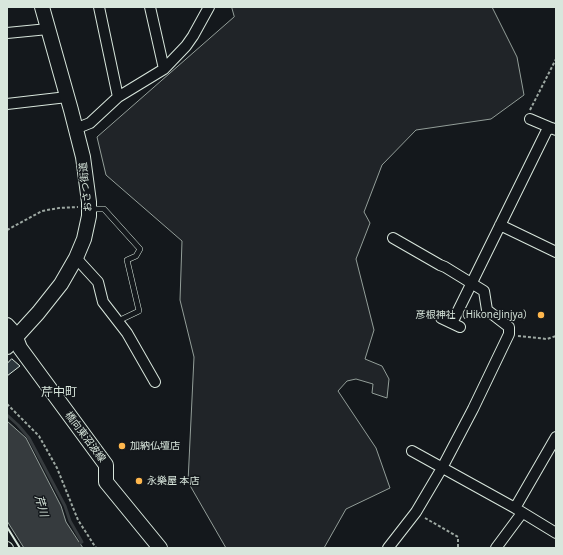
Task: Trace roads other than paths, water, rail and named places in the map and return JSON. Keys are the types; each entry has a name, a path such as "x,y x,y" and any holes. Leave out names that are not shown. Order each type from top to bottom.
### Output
{"street":[{"name":"おさつ街道","path":"11,342 38,313 61,284 76,258 84,239 89,216 86,208 83,157 42,7"},
{"path":"99,7 118,98"},
{"path":"150,7 164,69"},
{"path":"75,129 90,123 118,98 164,69 186,46 209,7"},
{"path":"7,33 48,29"},
{"path":"7,104 67,98"},
{"path":"530,119 554,129"},
{"path":"441,318 456,325 472,284 500,224 547,130 554,129"},
{"path":"500,224 556,252"},
{"path":"388,548 416,512 442,468 473,409 509,334 509,327 487,310 484,291 393,238"},
{"path":"76,258 98,282 103,302 127,333 155,382"},
{"name":"橋向東沼波線","path":"7,325 11,328 11,342 20,348 106,465 106,482 160,548"},
{"path":"496,548 519,510 556,437"},
{"path":"412,451 519,510 556,533"}],"lane":[{"path":"86,208 104,209 140,249 136,256 127,260 138,311 118,321"}],"water":[{"name":"芹川","path":"7,421 26,438 61,506 66,522 83,548 24,548 7,521"}],"waterway":[{"path":"7,415 29,438 65,506 70,521 82,542 80,543"}],"place":[{"name":"彦根神社（HikoneJinjya）","path":"541,315"},
{"name":"加納仏壇店","path":"122,446"},
{"name":"永樂屋 本店","path":"139,481"}],"district":[{"name":"芹中町","path":"59,393"}]}
